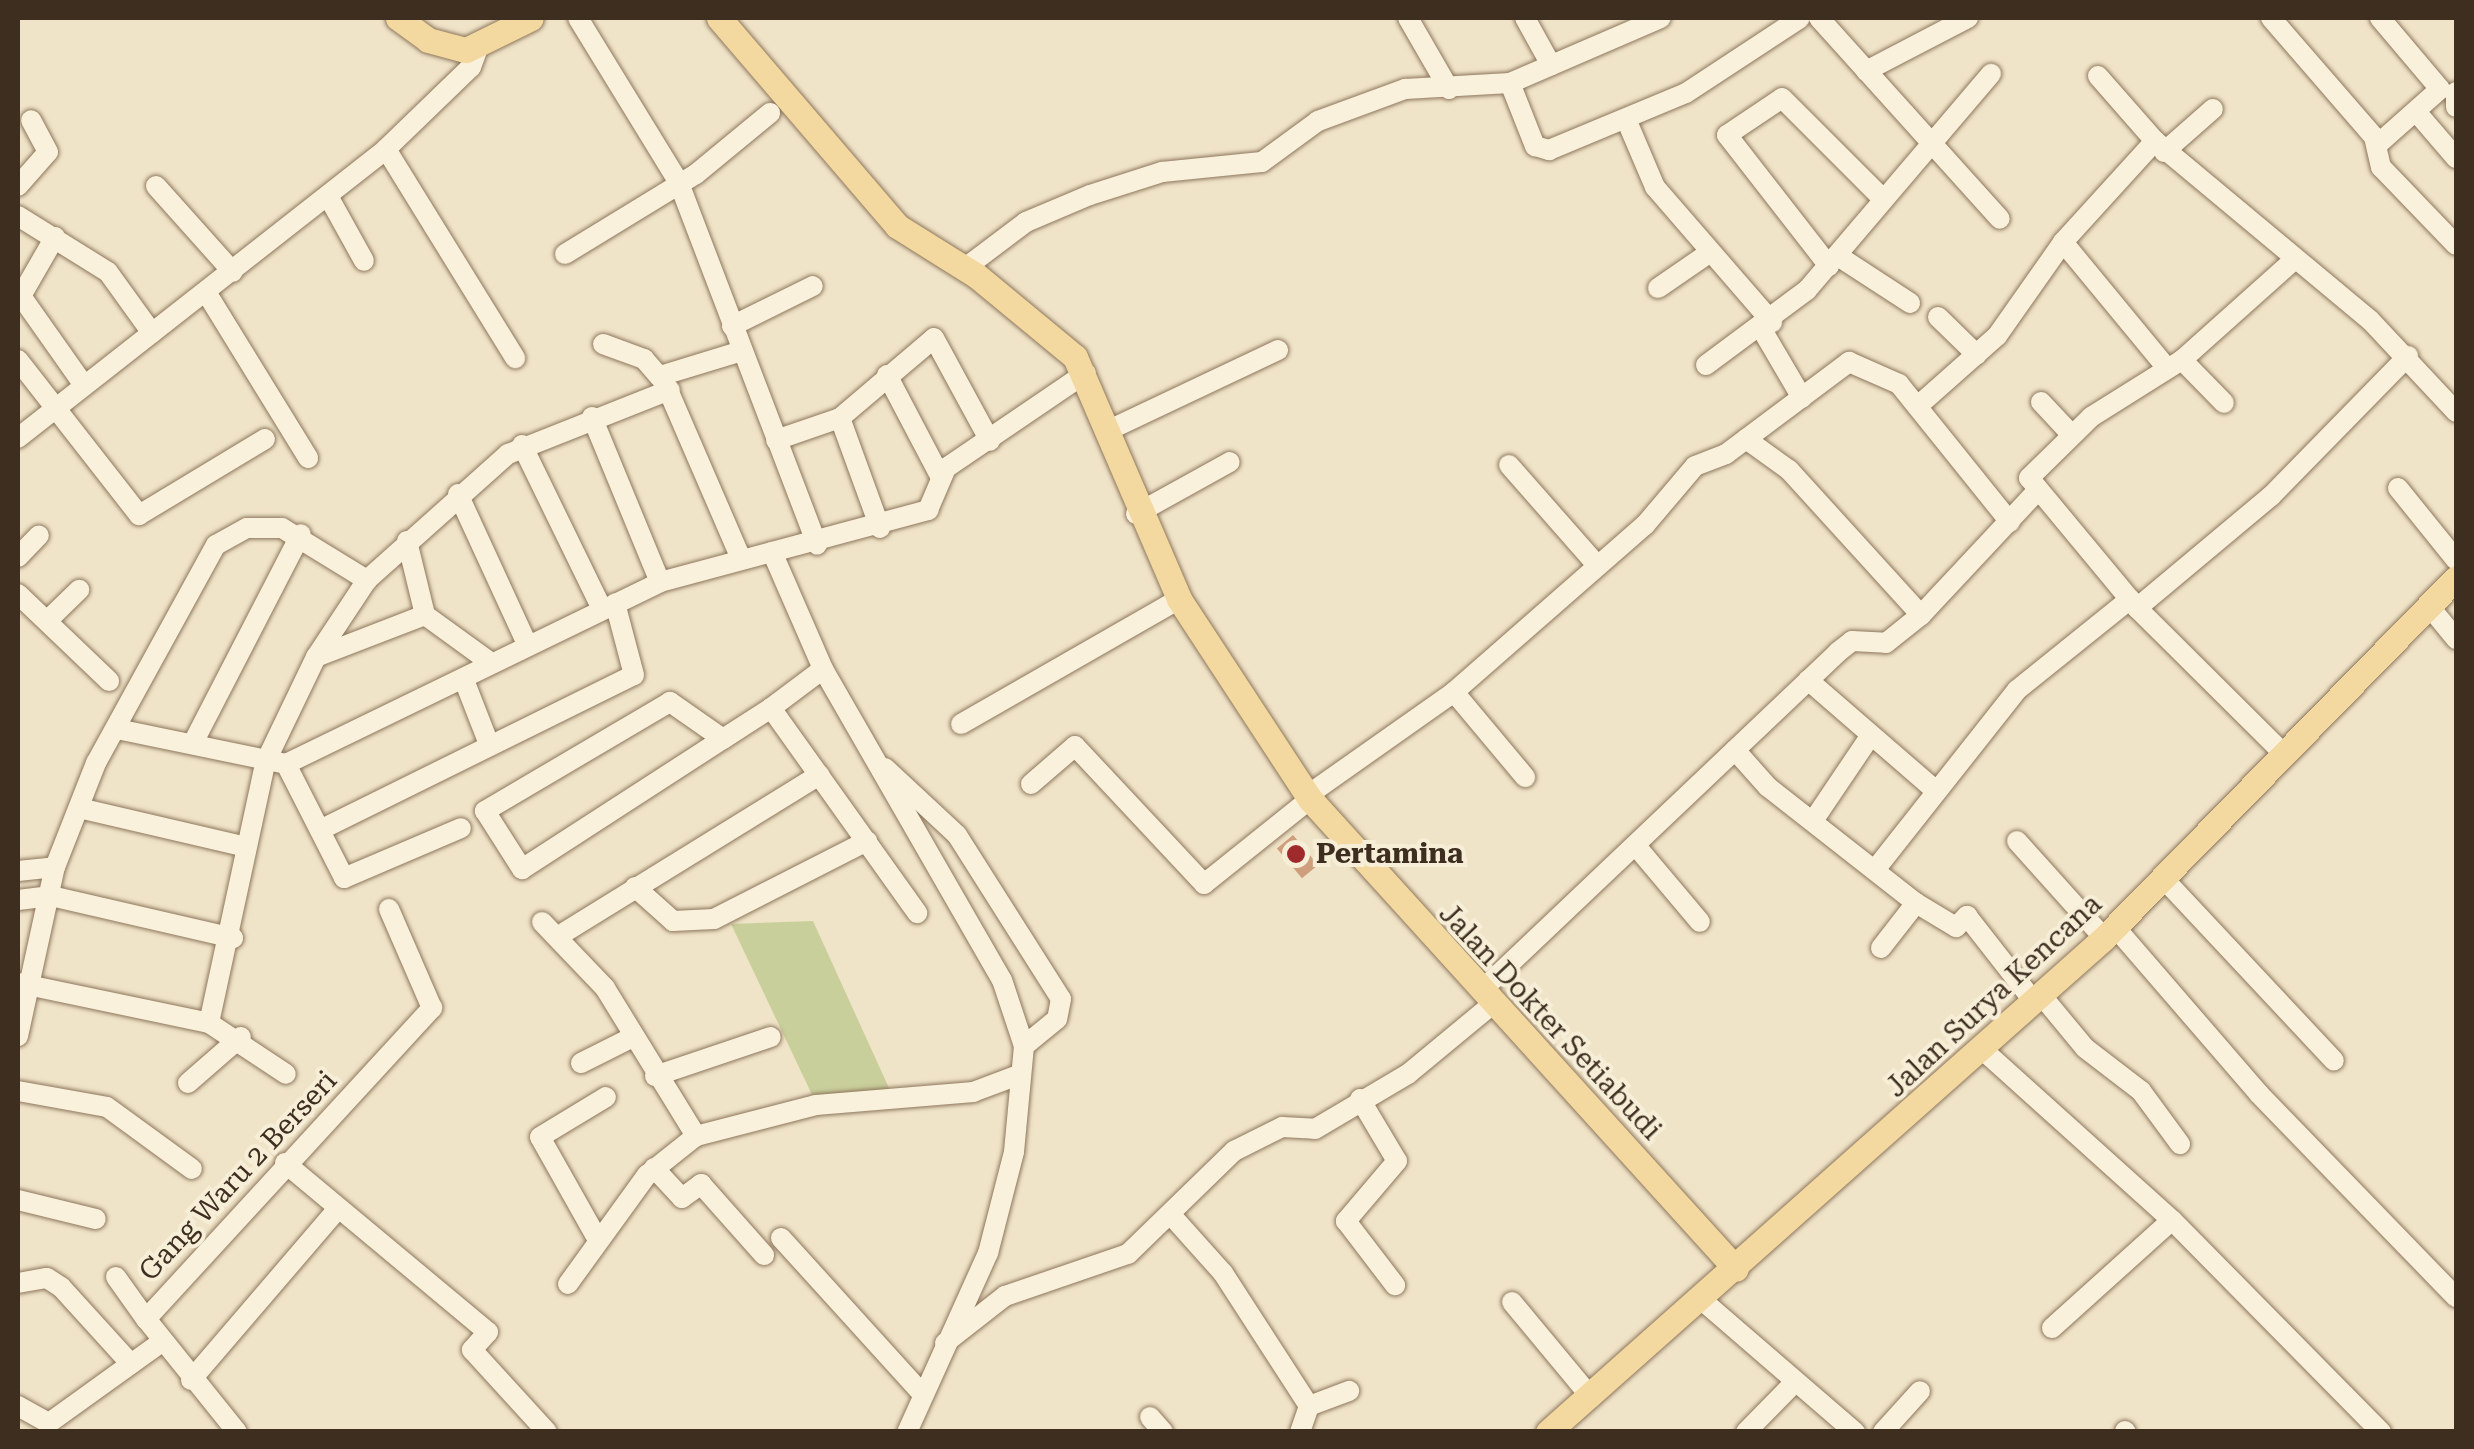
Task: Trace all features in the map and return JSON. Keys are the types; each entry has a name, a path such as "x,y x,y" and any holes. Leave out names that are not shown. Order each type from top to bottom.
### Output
{"main road":[{"path":"398,18 446,48 478,48 530,18"},
{"name":"Jalan Dokter Setiabudi","path":"719,18 897,226 969,265 1052,334 1086,373 1136,514 1179,599 1309,797 1736,1269"},
{"name":"Jalan Surya Kencana","path":"1548,1432 1984,1051 2110,932 2456,578"}],"street":[{"path":"578,18 680,183 817,545"},
{"path":"1408,18 1449,88"},
{"path":"1525,18 1551,65"},
{"path":"969,265 1026,222 1090,195 1162,172 1262,162 1349,109 1426,84 1449,88 1510,82 1662,18"},
{"path":"1510,82 1538,149 1626,119 1713,78 1800,18"},
{"path":"1818,18 2000,218"},
{"path":"1866,71 1968,18"},
{"path":"2271,18 2377,145 2381,167 2456,245"},
{"path":"2377,145 2419,115 2439,86 2380,18"},
{"path":"18,438 55,402 233,272 386,148 471,67 478,48"},
{"path":"1706,365 1766,325 1834,261 1992,74"},
{"path":"2098,76 2159,147 2408,356 2456,412"},
{"path":"2456,92 2456,107"},
{"path":"1883,199 1782,98 1727,135 1834,261 1910,303"},
{"path":"1919,405 1976,355 2064,242 2159,147 2213,109"},
{"path":"565,254 680,183 770,113"},
{"path":"2419,115 2456,158"},
{"path":"1626,119 1650,178 1706,254 1766,325 1802,398"},
{"path":"18,186 48,152 31,120"},
{"path":"386,148 514,358"},
{"path":"156,186 233,272"},
{"path":"328,196 364,261"},
{"path":"18,216 108,272 152,332"},
{"path":"55,237 20,296 81,382"},
{"path":"2064,242 2175,364 2224,403"},
{"path":"1658,288 1706,254"},
{"path":"940,1348 1005,1296 1111,1264 1172,1216 1234,1150 1282,1127 1306,1134 1408,1074 1808,680 1852,641 1886,643 1922,616 2010,522 2034,482 2072,436 2175,364 2294,260"},
{"path":"732,326 813,286"},
{"path":"206,292 308,458"},
{"path":"1938,316 1976,355"},
{"path":"776,440 840,418 934,338 990,441"},
{"path":"603,344 665,383 739,554"},
{"path":"1109,430 1278,350"},
{"path":"209,1023 233,938 247,848 276,764 316,657 367,580 458,494 522,445 742,351"},
{"path":"1878,866 1934,790 2017,690 2270,496 2408,356"},
{"path":"18,360 146,517 265,440"},
{"path":"1031,784 1075,746 1204,884 1309,797 1454,692 1597,565 1695,466 1746,440 1849,362 1880,371 1919,405 1954,462 2010,522"},
{"path":"117,729 276,764 464,680 528,644 660,582 739,554 817,545 928,510 940,476 1086,373"},
{"path":"888,375 940,476"},
{"path":"2041,402 2072,436"},
{"path":"592,416 660,582"},
{"path":"840,418 880,528"},
{"path":"1746,440 1800,482 1922,616"},
{"path":"320,830 634,675 608,606 522,445"},
{"path":"1136,514 1230,462"},
{"path":"1509,465 1597,565"},
{"path":"2034,482 2133,603 2284,754"},
{"path":"2398,488 2456,560"},
{"path":"458,494 528,644"},
{"path":"18,1036 23,985 51,896 55,867 117,729 216,545 265,525 301,534 367,580"},
{"path":"193,743 301,534"},
{"path":"18,557 39,535"},
{"path":"407,541 425,615 491,663"},
{"path":"772,552 823,669 956,894 1018,1019 1024,1046 1014,1152 988,1253 919,1390 908,1432"},
{"path":"46,621 79,590"},
{"path":"18,594 109,681"},
{"path":"961,724 1179,599"},
{"path":"2429,606 2456,638"},
{"path":"316,657 425,615"},
{"path":"723,740 670,702 485,811 522,870 723,740 771,708 823,669"},
{"path":"464,680 489,744"},
{"path":"1808,680 1934,790"},
{"path":"1454,692 1525,777"},
{"path":"771,708 917,913"},
{"path":"1814,818 1871,735"},
{"path":"1735,750 1814,818 1878,866 1916,903 1956,927 1967,916 2038,1000 2086,1048 2141,1092 2180,1144"},
{"path":"873,758 958,835 1061,999 1047,1027 1024,1046"},
{"path":"276,764 320,830 344,878 461,828"},
{"path":"565,932 819,775"},
{"path":"79,808 247,848"},
{"path":"956,894 958,835"},
{"path":"635,888 673,921 714,919 867,841"},
{"path":"2017,841 2110,932 2259,1094 2456,1296"},
{"path":"1636,846 1700,922"},
{"path":"18,871 55,867"},
{"path":"2163,878 2334,1060"},
{"path":"18,900 51,896 233,938"},
{"path":"1881,948 1916,903"},
{"name":"Gang Waru 2 Berseri","path":"237,1432 159,1344 146,1319 285,1163 432,1008 390,909"},
{"path":"542,922 577,951 696,1136"},
{"path":"23,985 209,1023 240,1038 286,1074"},
{"path":"1018,1019 1047,1027"},
{"path":"655,1076 772,1036"},
{"path":"581,1063 633,1037"},
{"path":"188,1084 240,1038"},
{"path":"1984,1051 2172,1220 2381,1432"},
{"path":"568,1284 654,1168 696,1136 816,1105 973,1092 1021,1074"},
{"path":"18,1091 107,1107 192,1169"},
{"path":"598,1240 540,1137 606,1098"},
{"path":"1360,1099 1396,1161 1346,1220 1395,1285"},
{"path":"285,1163 386,1255 440,1284 488,1332 472,1350 548,1432"},
{"path":"654,1168 682,1198 701,1184 764,1255"},
{"path":"18,1200 96,1218"},
{"path":"190,1380 336,1211"},
{"path":"1172,1216 1223,1274 1310,1406"},
{"path":"2052,1328 2172,1220"},
{"path":"781,1238 919,1390"},
{"path":"116,1277 146,1319"},
{"path":"18,1283 47,1278 61,1288 131,1364"},
{"path":"1702,1300 1796,1381 1841,1427"},
{"path":"1512,1302 1591,1397"},
{"path":"18,1406 49,1423 159,1344"},
{"path":"1746,1432 1796,1381"},
{"path":"1300,1432 1310,1406 1349,1391"},
{"path":"1883,1432 1920,1391"}],"green space":[{"path":"813,921 894,1099 815,1101 731,924"}],"building":[{"name":"Pertamina","path":"1293,835 1318,865 1302,878 1277,848"}],"place":[{"name":"Pertamina","path":"1296,854"}]}
